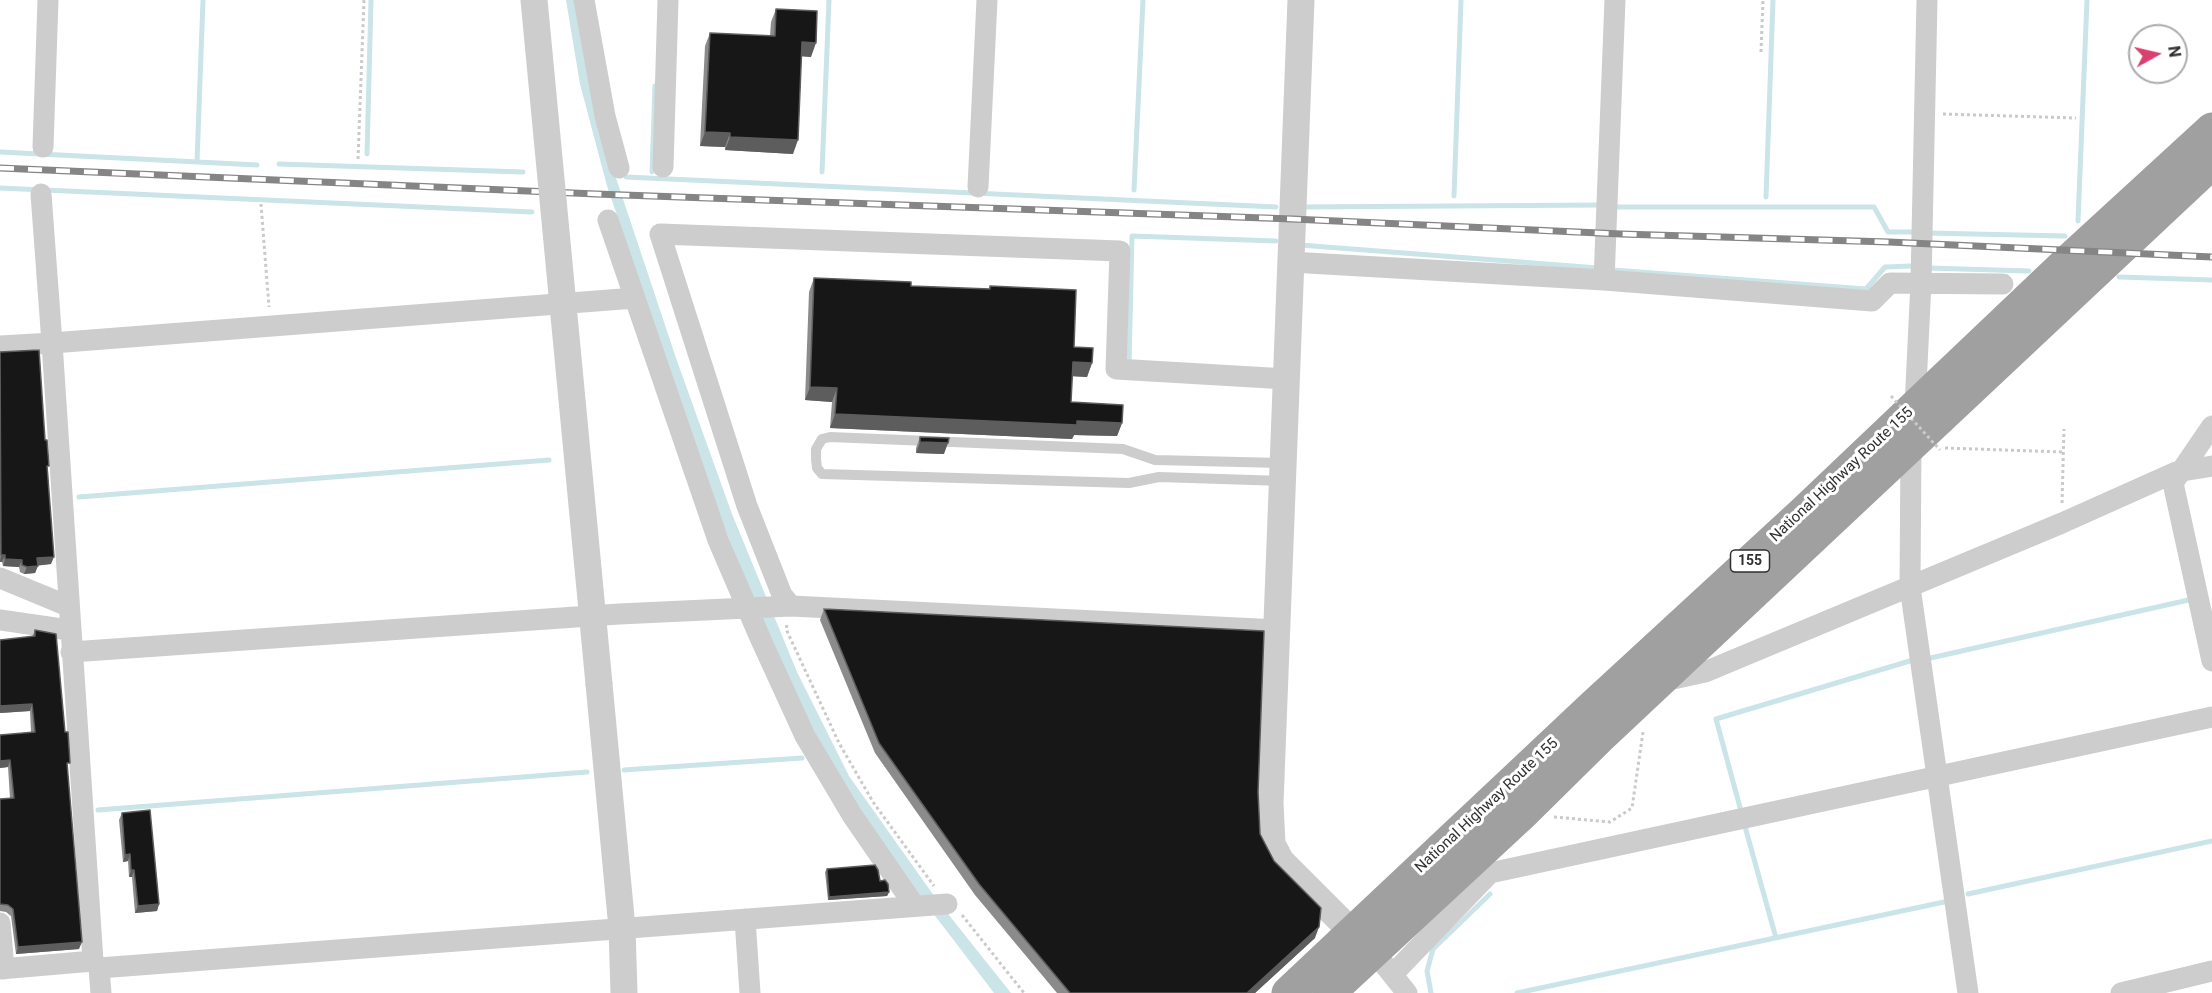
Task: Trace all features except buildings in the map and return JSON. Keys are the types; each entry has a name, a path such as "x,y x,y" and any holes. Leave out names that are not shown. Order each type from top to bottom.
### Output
{"highway":[{"name":"National Highway Route 155","path":"1288,993 1372,953 1903,401 2068,261 2212,129"},
{"name":"National Highway Route 155","path":"1329,993 1521,815 1633,706 1926,447 2212,163"}],"street":[{"path":"43,147 48,0"},
{"path":"534,0 622,928 624,993"},
{"path":"584,0 605,116 619,168"},
{"path":"663,167 668,0"},
{"path":"978,187 987,0"},
{"path":"1301,0 1270,803 1272,844 1281,861 1372,953 1407,993"},
{"path":"1604,280 1615,0"},
{"path":"1903,401 1921,282 1927,0"},
{"path":"41,195 69,630 96,964 101,993"},
{"path":"608,220 718,540 806,736 852,815 918,905"},
{"path":"791,606 782,595 747,506 660,234 1120,251 1116,369 1287,379"},
{"path":"1291,262 1604,280 1872,301 1890,283 2003,284"},
{"path":"0,346 635,298"},
{"path":"2212,426 2173,483 2212,661"},
{"path":"1926,447 1910,587 1968,993"},
{"path":"1660,682 1706,672 2062,523 2176,472 2212,466"},
{"path":"0,578 68,606"},
{"path":"71,652 791,606 1278,630"},
{"path":"0,620 69,630"},
{"path":"1372,953 1490,873 2212,717"},
{"path":"0,923 2,969 945,904"},
{"path":"745,919 750,993"},
{"path":"2121,993 2212,971"}],"lane":[{"path":"830,437 1123,449 1155,460 1284,472 1159,477 1129,483 822,474 817,468 816,449 822,439 830,437"}],"path":[{"path":"358,159 364,0"},
{"path":"1761,52 1763,0"},
{"path":"1926,113 2076,118"},
{"path":"261,204 271,326"},
{"path":"1903,401 1926,447 2064,452"},
{"path":"2062,523 2064,429"},
{"path":"791,606 786,629 839,743 873,802 945,904 954,903 1024,993"},
{"path":"1521,815 1610,822 1632,808 1645,717 1633,706"}],"water":[{"path":"566,0 578,0 605,145 676,358 732,514 797,672 849,776 937,900 1011,993 994,993 845,792 784,672 720,517 607,186 580,84"}],"waterway":[{"path":"197,162 203,0"},
{"path":"367,154 371,0"},
{"path":"822,172 829,0"},
{"path":"1134,190 1143,0"},
{"path":"1454,196 1461,0"},
{"path":"1766,197 1773,0"},
{"path":"2078,221 2087,0"},
{"path":"652,172 655,86"},
{"path":"0,152 257,165"},
{"path":"279,164 523,172"},
{"path":"626,177 1276,207"},
{"path":"0,188 532,212"},
{"path":"1301,207 1600,205"},
{"path":"1613,207 1874,207 1888,232 1915,232"},
{"path":"1928,233 2065,236"},
{"path":"1129,365 1132,236 1276,241"},
{"path":"1300,245 1598,268"},
{"path":"1613,270 1866,289 1885,267 1911,266"},
{"path":"1928,268 2029,271"},
{"path":"2119,277 2212,280"},
{"path":"79,497 549,460"},
{"path":"1926,659 2193,599"},
{"path":"1741,811 1716,719 1913,660"},
{"path":"624,770 802,758"},
{"path":"98,810 587,772"},
{"path":"1744,823 1776,938"},
{"path":"1968,894 2212,841"},
{"path":"1431,993 1427,971 1433,949 1490,894"},
{"path":"1517,993 1944,902"}],"railway":[{"path":"0,168 596,194 1292,219 1621,234 1889,242 2212,257"}]}
